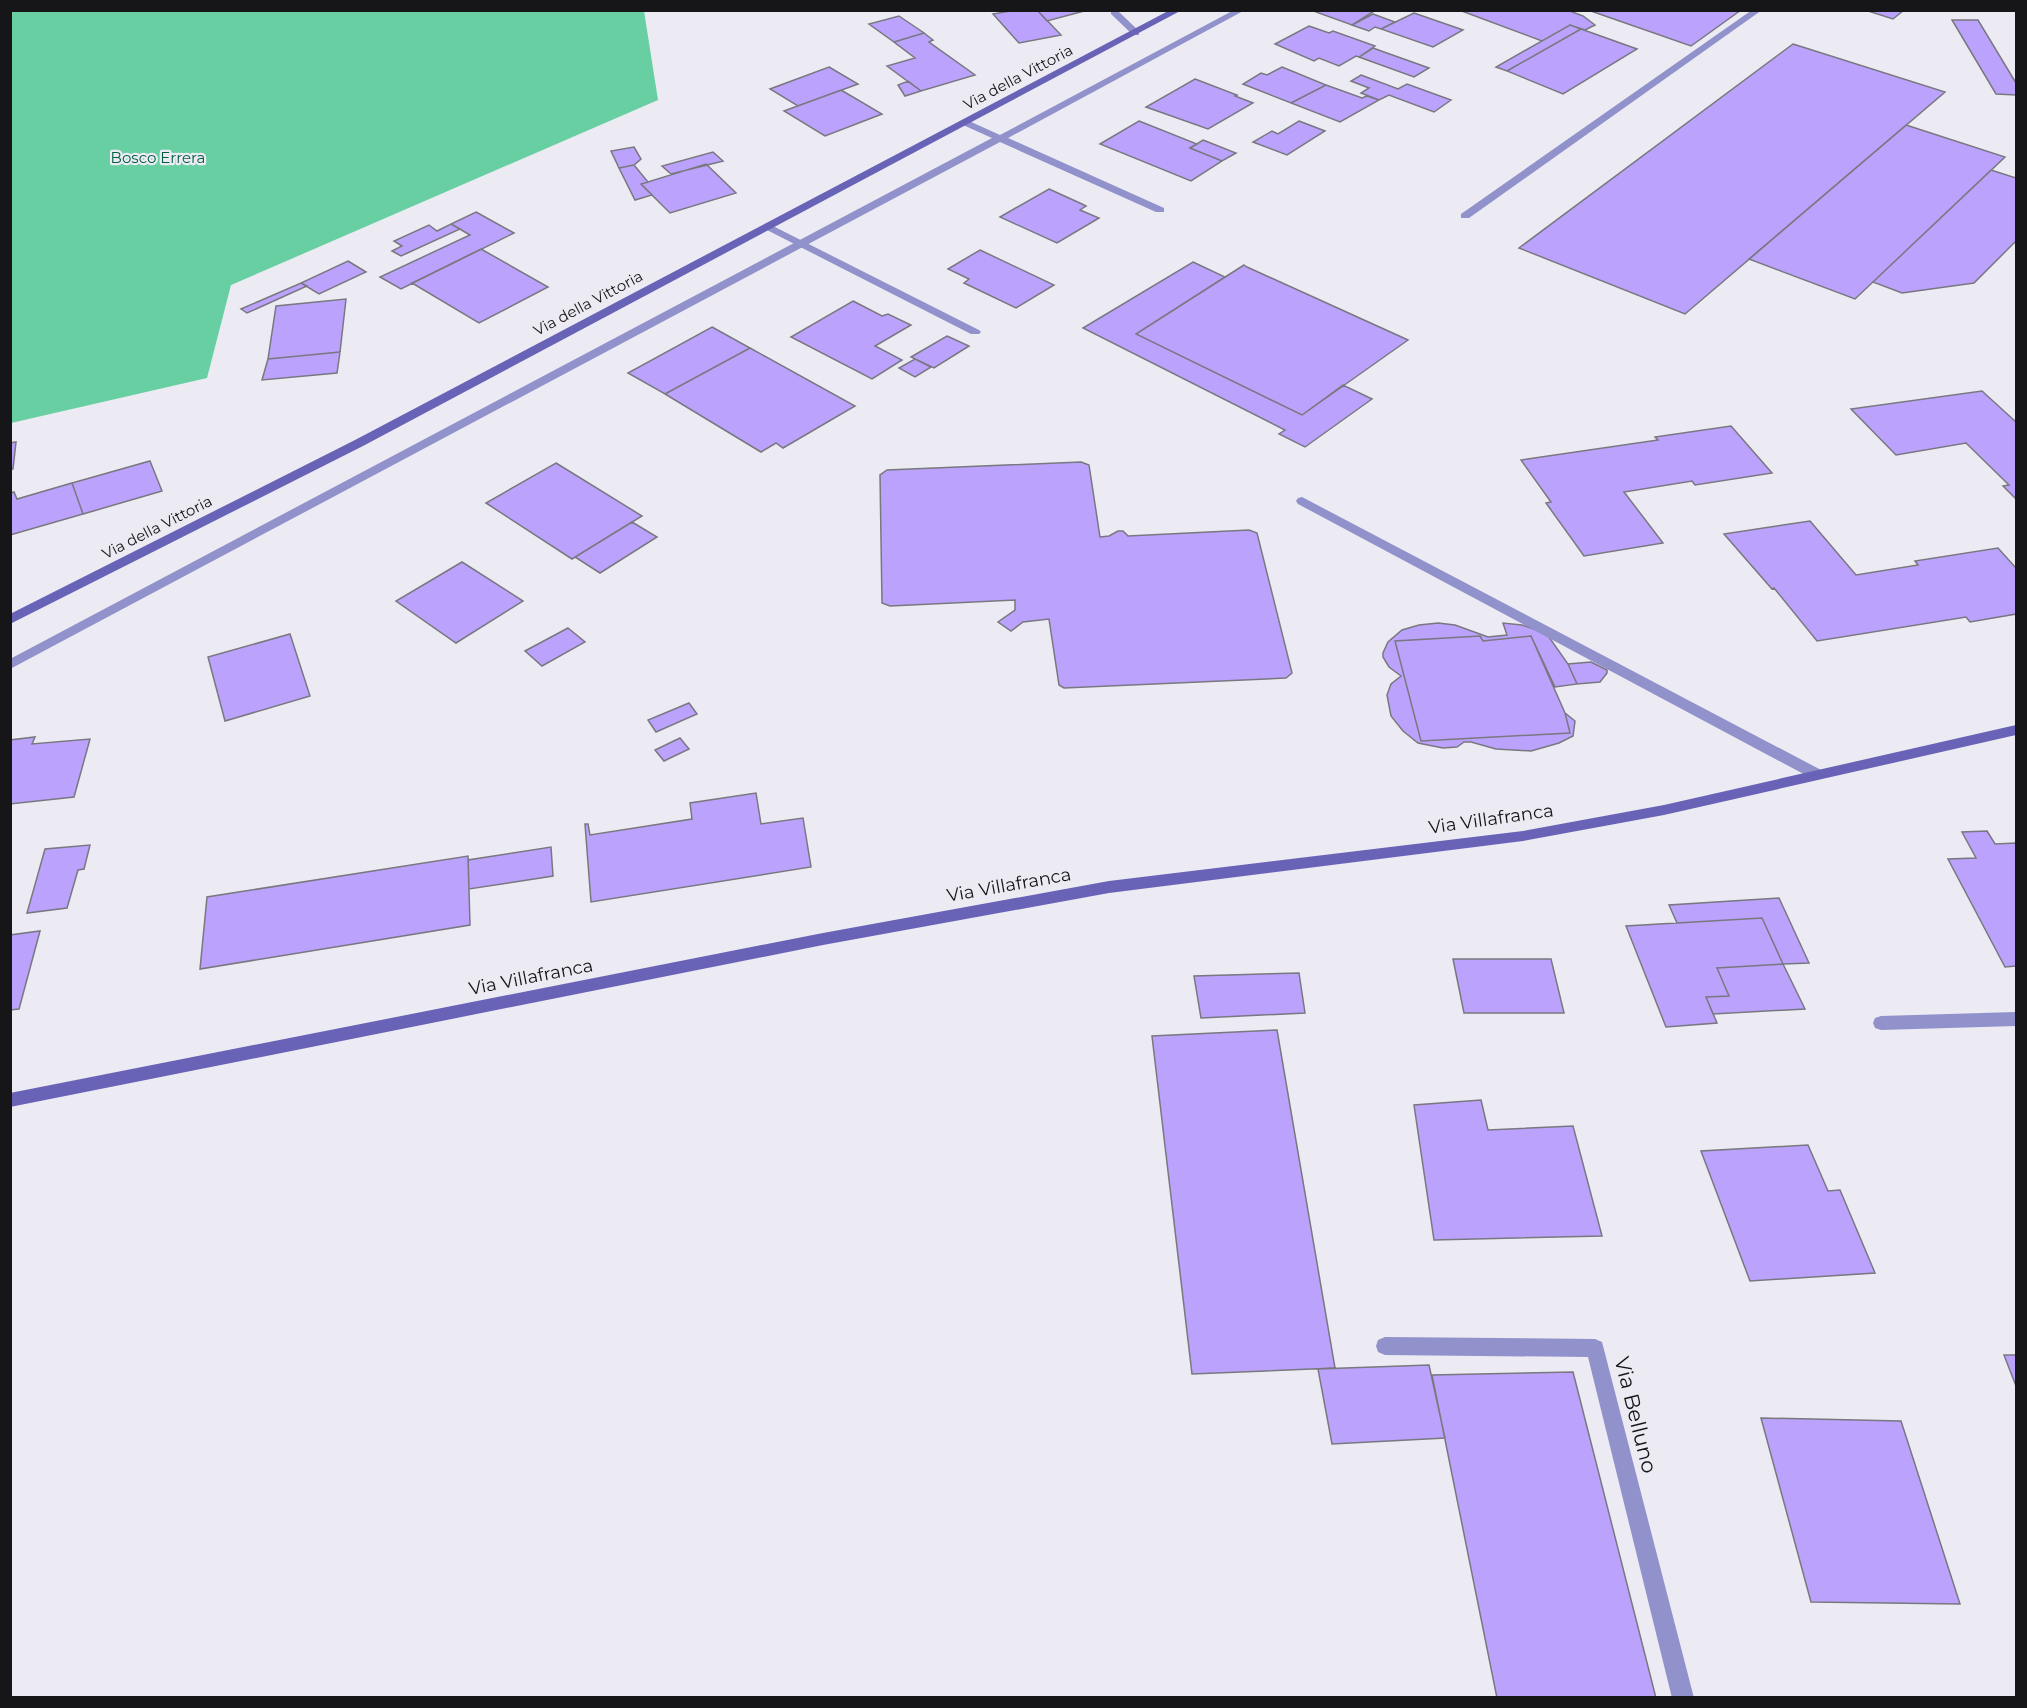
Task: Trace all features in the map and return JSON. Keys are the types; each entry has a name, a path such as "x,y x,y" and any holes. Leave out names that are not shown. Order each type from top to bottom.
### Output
{"main road":[{"name":"Via della Vittoria","path":"10,620 359,443 1178,10"},
{"name":"Via Villafranca","path":"10,1100 823,939 1109,887 1523,836 1664,810 2016,730"}],"street":[{"path":"1117,10 1114,12 1136,33"},
{"path":"10,665 1241,10"},
{"path":"1465,216 1758,10"},
{"path":"966,123 1160,210"},
{"path":"769,227 975,332"},
{"path":"1302,501 1818,775"},
{"path":"1881,1023 2016,1019"},
{"name":"Via Belluno","path":"1385,1346 1594,1348 1683,1698"}],"green space":[{"name":"Bosco Errera","path":"10,11 644,11 658,100 231,285 207,378 11,423"}],"building":[{"path":"1016,10 1037,10 1061,35 1019,43 993,14"},
{"path":"1037,10 1083,10 1084,11 1047,21"},
{"path":"1318,10 1376,10 1352,25 1316,12"},
{"path":"1459,10 1567,10 1583,16 1595,25 1585,30 1570,25 1542,41"},
{"path":"1588,10 1741,10 1691,46"},
{"path":"1865,10 1904,10 1893,19"},
{"path":"1414,13 1463,30 1433,47 1381,29"},
{"path":"1373,14 1395,22 1381,29 1375,27 1369,31 1352,25"},
{"path":"899,16 924,33 894,42 869,24"},
{"path":"1952,20 1978,20 2016,83 2016,95 1996,94"},
{"path":"1570,25 1581,29 1507,71 1496,67"},
{"path":"1309,26 1329,33 1333,31 1375,46 1359,57 1356,56 1339,66 1319,58 1314,61 1275,44"},
{"path":"1581,29 1637,49 1563,94 1507,71"},
{"path":"924,33 933,40 929,42 975,75 921,91 887,66 915,58 894,42"},
{"path":"1793,44 1945,92 1685,314 1519,248"},
{"path":"1373,48 1429,68 1414,77 1359,57"},
{"path":"829,67 858,84 798,106 770,89"},
{"path":"1282,67 1326,85 1291,103 1243,84 1261,73 1267,75"},
{"path":"1361,75 1398,89 1407,84 1451,100 1434,112 1389,95 1379,100 1361,93 1369,88 1351,81"},
{"path":"1195,79 1253,103 1208,129 1146,107"},
{"path":"908,81 921,91 905,96 898,85"},
{"path":"1326,85 1362,98 1367,96 1379,100 1340,122 1291,103"},
{"path":"841,90 882,114 825,136 784,111"},
{"path":"1139,121 1197,144 1190,148 1222,161 1191,181 1100,144"},
{"path":"1299,121 1325,131 1287,155 1253,142 1272,131 1278,134"},
{"path":"1906,125 2005,157 1855,299 1749,259"},
{"path":"1203,140 1236,153 1222,161 1190,148"},
{"path":"634,147 641,159 634,165 619,168 611,151"},
{"path":"713,152 723,161 671,174 662,166"},
{"path":"706,164 736,193 670,213 641,184"},
{"path":"634,165 648,182 641,184 652,195 635,200 619,168"},
{"path":"1991,170 2016,178 2016,241 1974,283 1902,293 1873,282"},
{"path":"1049,189 1086,206 1080,210 1099,218 1057,243 1000,217"},
{"path":"476,212 514,233 401,289 380,277 470,235 451,224"},
{"path":"451,224 460,229 401,256 392,251 402,246 394,241 429,225 437,231"},
{"path":"481,249 548,287 479,323 412,283"},
{"path":"980,250 1054,285 1016,308 964,283 969,279 948,269"},
{"path":"348,261 366,272 319,294 301,283"},
{"path":"1193,262 1225,277 1136,334 1302,415 1343,385 1372,399 1305,447 1279,434 1285,430 1083,328"},
{"path":"1244,265 1408,340 1302,415 1136,334"},
{"path":"301,283 307,286 247,313 241,309"},
{"path":"346,299 340,352 268,359 276,306"},
{"path":"853,301 882,316 888,314 911,325 875,346 902,360 872,379 791,337"},
{"path":"712,327 750,348 665,394 628,373"},
{"path":"947,336 969,346 934,368 911,357"},
{"path":"750,348 855,406 783,448 776,443 761,452 665,394"},
{"path":"340,352 337,373 262,380 268,359"},
{"path":"915,359 931,367 915,377 899,368"},
{"path":"1982,391 2016,422 2016,499 2003,486 2009,485 1966,443 1896,455 1851,409"},
{"path":"1731,426 1772,473 1695,485 1692,481 1624,492 1663,543 1584,556 1546,503 1551,502 1521,460 1658,440 1655,437"},
{"path":"16,442 13,469 10,470 10,443"},
{"path":"150,461 162,491 83,514 72,483"},
{"path":"1081,462 1089,465 1100,537 1109,536 1118,531 1123,531 1128,536 1249,530 1257,533 1292,673 1286,678 1064,688 1059,685 1049,619 1023,622 1011,631 998,622 1015,610 1015,600 890,606 882,603 880,475 887,470"},
{"path":"556,463 642,516 572,559 486,503"},
{"path":"72,483 83,514 10,535 10,493 14,492 17,499"},
{"path":"1810,521 1856,575 1918,565 1915,561 1998,548 2016,568 2016,614 1970,622 1966,617 1817,641 1774,588 1772,589 1724,534"},
{"path":"632,522 657,537 600,573 575,557"},
{"path":"462,562 523,601 456,643 396,601"},
{"path":"1438,623 1455,625 1488,637 1507,635 1503,623 1522,625 1537,630 1549,637 1568,664 1577,684 1555,687 1531,636 1483,641 1480,636 1395,641 1421,741 1570,733 1565,713 1575,721 1573,736 1559,743 1531,751 1496,749 1471,742 1464,742 1457,747 1443,748 1418,743 1403,731 1391,716 1387,695 1391,684 1401,676 1389,667 1383,653 1388,642 1402,630"},
{"path":"568,628 585,642 542,666 525,651"},
{"path":"290,634 310,696 225,721 208,657"},
{"path":"1480,636 1483,641 1531,636 1565,713 1570,733 1421,741 1395,641"},
{"path":"1591,662 1607,670 1607,673 1600,682 1577,684 1568,664"},
{"path":"689,703 697,714 656,732 648,720"},
{"path":"35,737 32,744 90,739 74,797 10,804 10,740"},
{"path":"680,738 689,749 664,761 655,750"},
{"path":"756,793 761,824 803,818 811,867 591,902 585,824 588,824 590,835 692,819 690,803"},
{"path":"1987,831 1995,844 2016,843 2016,966 2005,967 1948,859 1976,858 1962,832"},
{"path":"90,845 84,869 78,870 67,908 27,913 45,849"},
{"path":"551,847 553,876 469,889 468,860"},
{"path":"468,856 470,925 200,969 207,897"},
{"path":"1779,898 1809,963 1783,964 1762,918 1677,923 1669,905"},
{"path":"1762,918 1783,964 1717,968 1729,996 1706,997 1717,1023 1666,1027 1626,926"},
{"path":"40,931 19,1009 10,1010 10,935"},
{"path":"1453,959 1551,959 1564,1013 1464,1013"},
{"path":"1783,964 1805,1009 1713,1014 1706,997 1729,996 1717,968"},
{"path":"1299,973 1305,1013 1201,1018 1194,976"},
{"path":"1277,1030 1335,1368 1192,1374 1152,1036"},
{"path":"1481,1100 1488,1130 1573,1126 1602,1236 1434,1240 1414,1105"},
{"path":"1808,1145 1828,1191 1840,1190 1875,1273 1750,1281 1701,1151"},
{"path":"2004,1355 2016,1355 2016,1386"},
{"path":"1429,1365 1445,1438 1332,1444 1318,1369"},
{"path":"1573,1372 1656,1698 1497,1698 1432,1375"},
{"path":"1761,1418 1901,1421 1960,1604 1811,1602"}]}
